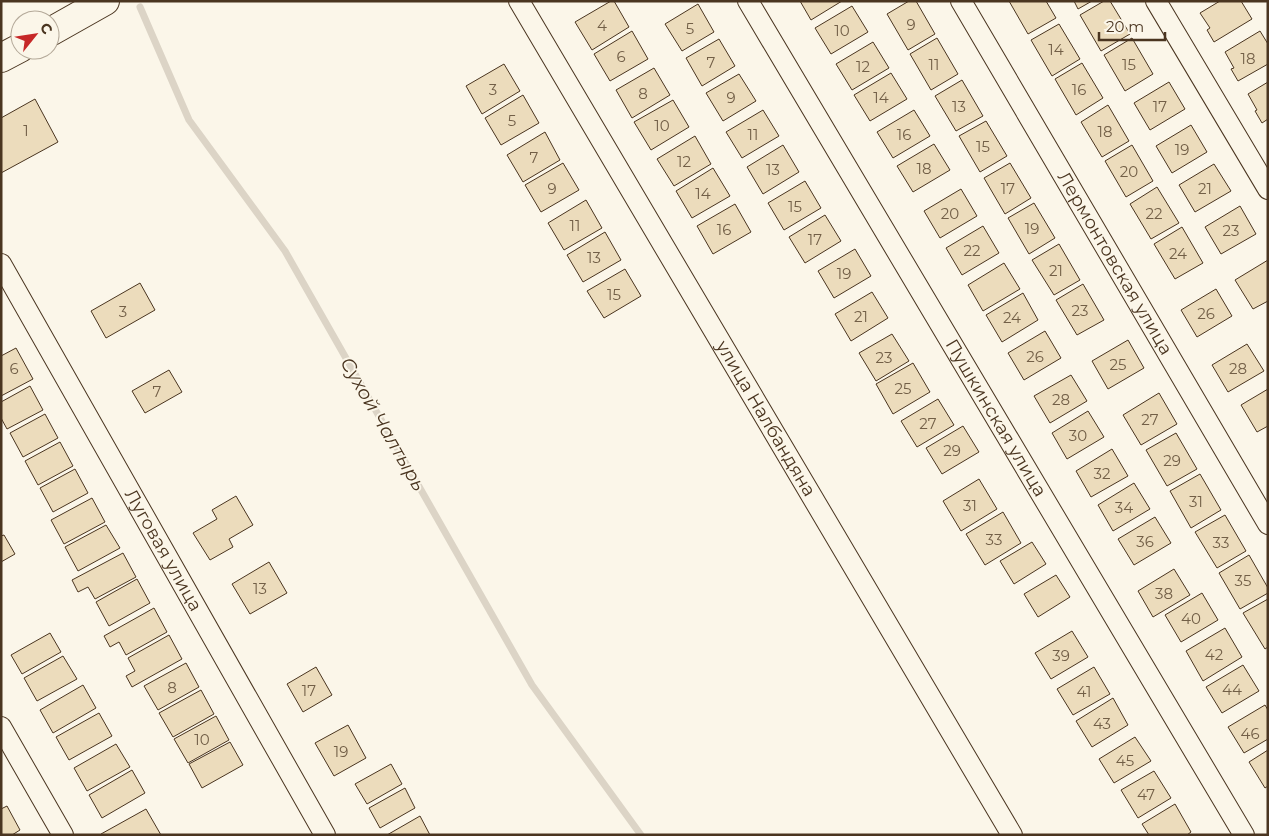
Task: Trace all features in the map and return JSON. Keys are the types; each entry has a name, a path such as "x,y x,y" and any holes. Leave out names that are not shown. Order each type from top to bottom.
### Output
{"main road":[{"path":"60,13 81,1"},
{"path":"60,26 105,1"}],"street":[{"name":"улица Налбандяна","path":"520,1 1012,835"},
{"name":"Пушкинская улица","path":"748,1 1244,835"},
{"name":"Лермонтовская улица","path":"961,1 1268,524"},
{"path":"1156,1 1268,189"},
{"name":"Луговая улица","path":"1,264 325,835"},
{"path":"1,727 62,835"}],"building":[{"path":"614,1 629,27 592,50 575,22"},
{"path":"800,1 842,1 811,20"},
{"path":"909,1 916,1 935,34 908,50 887,14"},
{"path":"1009,1 1046,1 1056,18 1028,34"},
{"path":"1074,1 1092,1 1078,9"},
{"path":"1104,1 1110,1 1130,34 1101,51 1080,15"},
{"path":"1220,1 1241,1 1252,19 1214,42 1207,30 1210,28 1200,13"},
{"path":"698,4 714,32 682,51 665,24"},
{"path":"852,6 868,32 831,54 815,28"},
{"path":"1059,24 1080,59 1052,76 1031,40"},
{"path":"632,31 648,59 610,81 594,54"},
{"path":"1260,31 1268,44 1268,64 1238,81 1231,69 1234,68 1225,52"},
{"path":"937,38 958,74 931,90 910,54"},
{"path":"1132,38 1153,74 1125,91 1104,55"},
{"path":"719,39 735,66 702,86 686,58"},
{"path":"873,42 889,68 852,90 836,64"},
{"path":"1082,63 1103,98 1076,115 1055,79"},
{"path":"504,64 520,91 482,114 466,86"},
{"path":"654,68 670,95 632,118 616,90"},
{"path":"891,73 907,99 870,121 854,95"},
{"path":"739,74 756,101 723,121 706,93"},
{"path":"962,80 983,116 956,131 935,96"},
{"path":"1169,82 1185,109 1150,130 1134,103"},
{"path":"1268,82 1268,119 1262,123 1248,94"},
{"path":"523,95 539,123 501,145 485,118"},
{"path":"35,99 58,142 1,173 1,118"},
{"path":"673,100 689,127 651,150 634,122"},
{"path":"1108,105 1129,141 1102,157 1081,122"},
{"path":"763,110 779,136 742,158 726,132"},
{"path":"914,110 930,136 893,158 877,132"},
{"path":"986,121 1007,156 980,172 959,136"},
{"path":"1191,125 1207,152 1172,173 1156,146"},
{"path":"545,132 560,160 523,182 507,155"},
{"path":"695,136 711,164 674,186 657,159"},
{"path":"934,144 950,170 913,192 897,166"},
{"path":"783,145 799,172 763,194 747,167"},
{"path":"1132,145 1153,181 1126,197 1105,161"},
{"path":"563,163 579,190 541,212 525,185"},
{"path":"1010,163 1031,198 1005,214 984,178"},
{"path":"1214,164 1231,191 1195,212 1179,185"},
{"path":"713,168 730,196 692,218 676,191"},
{"path":"805,181 821,208 784,230 768,203"},
{"path":"1157,187 1179,223 1151,239 1130,204"},
{"path":"961,189 977,216 940,238 924,211"},
{"path":"586,200 602,228 564,250 548,223"},
{"path":"1034,203 1055,238 1029,254 1008,218"},
{"path":"735,204 751,232 713,254 697,226"},
{"path":"1240,206 1256,234 1221,254 1205,227"},
{"path":"825,215 841,241 805,263 789,237"},
{"path":"983,226 999,253 962,275 946,248"},
{"path":"1182,227 1203,263 1175,279 1154,244"},
{"path":"605,232 621,260 583,282 567,255"},
{"path":"1059,244 1080,280 1054,295 1032,260"},
{"path":"855,249 871,276 834,298 818,271"},
{"path":"1268,260 1268,301 1253,309 1235,280"},
{"path":"1004,263 1020,289 983,311 968,285"},
{"path":"625,269 641,296 604,318 587,291"},
{"path":"140,283 155,310 106,338 91,311"},
{"path":"1083,284 1104,320 1077,335 1056,300"},
{"path":"1216,289 1232,316 1197,337 1181,310"},
{"path":"872,292 888,318 851,341 835,314"},
{"path":"1023,293 1038,320 1002,342 986,315"},
{"path":"1045,331 1061,358 1024,380 1008,353"},
{"path":"892,334 909,361 876,381 859,353"},
{"path":"1128,340 1144,368 1108,389 1092,361"},
{"path":"1247,344 1264,371 1228,392 1212,365"},
{"path":"16,348 33,379 1,396 1,356"},
{"path":"913,363 930,392 893,414 876,384"},
{"path":"169,370 182,392 145,413 132,391"},
{"path":"1071,375 1087,401 1050,423 1034,396"},
{"path":"30,386 43,410 7,429 1,418 1,402"},
{"path":"1268,389 1268,426 1257,432 1241,405"},
{"path":"1159,393 1177,424 1141,445 1123,415"},
{"path":"938,399 954,425 917,447 901,421"},
{"path":"1088,411 1104,437 1067,459 1052,433"},
{"path":"45,414 58,438 23,457 10,433"},
{"path":"963,426 979,452 942,474 926,448"},
{"path":"1176,433 1197,469 1167,486 1146,450"},
{"path":"60,442 73,466 38,485 25,461"},
{"path":"1112,449 1128,476 1091,497 1076,471"},
{"path":"75,469 88,493 53,512 40,488"},
{"path":"1200,474 1221,510 1191,528 1170,491"},
{"path":"979,479 997,509 961,531 943,501"},
{"path":"1134,483 1150,509 1113,531 1098,505"},
{"path":"236,496 253,525 229,539 233,547 210,560 193,533 217,519 212,510"},
{"path":"92,498 105,522 64,544 51,520"},
{"path":"1003,512 1021,543 985,565 966,534"},
{"path":"1225,515 1246,551 1217,568 1195,532"},
{"path":"1155,517 1171,543 1134,565 1118,539"},
{"path":"106,525 120,548 78,571 65,547"},
{"path":"4,535 15,554 1,562 1,536"},
{"path":"1032,542 1046,564 1014,584 1000,561"},
{"path":"123,553 136,577 95,599 88,587 78,592 72,580"},
{"path":"1249,555 1268,588 1268,593 1240,609 1219,573"},
{"path":"269,562 287,593 250,614 232,584"},
{"path":"1174,569 1190,595 1153,617 1138,591"},
{"path":"1056,575 1070,597 1038,617 1024,594"},
{"path":"137,579 150,603 109,626 96,602"},
{"path":"1202,593 1218,620 1181,642 1165,615"},
{"path":"1268,599 1268,647 1265,649 1243,613"},
{"path":"154,608 167,632 126,655 119,642 110,647 104,636"},
{"path":"1225,628 1242,657 1203,681 1186,651"},
{"path":"1072,631 1088,657 1051,679 1035,653"},
{"path":"50,633 61,652 22,674 11,655"},
{"path":"169,635 182,659 132,687 126,676 135,671 128,658"},
{"path":"63,656 77,679 37,701 24,678"},
{"path":"186,663 199,687 158,710 144,686"},
{"path":"1243,665 1259,691 1222,713 1206,687"},
{"path":"316,667 332,695 303,712 287,684"},
{"path":"1094,667 1110,694 1073,715 1057,689"},
{"path":"83,685 96,708 53,733 40,710"},
{"path":"201,690 214,714 173,737 159,713"},
{"path":"1113,698 1128,725 1092,747 1076,721"},
{"path":"1265,705 1268,710 1268,739 1244,753 1228,727"},
{"path":"99,713 112,736 69,760 56,737"},
{"path":"216,716 229,740 188,763 174,739"},
{"path":"348,725 366,758 334,776 315,743"},
{"path":"1135,737 1151,761 1114,783 1099,759"},
{"path":"230,742 243,765 202,788 189,764"},
{"path":"116,744 130,767 87,791 74,768"},
{"path":"1268,750 1268,786 1265,788 1249,762"},
{"path":"391,764 402,784 367,804 355,784"},
{"path":"132,770 145,793 102,818 89,795"},
{"path":"1154,771 1171,798 1138,818 1121,790"},
{"path":"405,788 415,808 380,828 369,808"},
{"path":"1175,804 1191,832 1187,835 1149,835 1142,824"},
{"path":"7,806 20,830 12,835 1,835 1,809"},
{"path":"146,809 161,835 101,835 101,834"},
{"path":"420,816 430,835 387,835"}],"waterway":[{"name":"Сухой Чалтырь","path":"140,7 189,120 285,251 532,685 641,835"}]}
